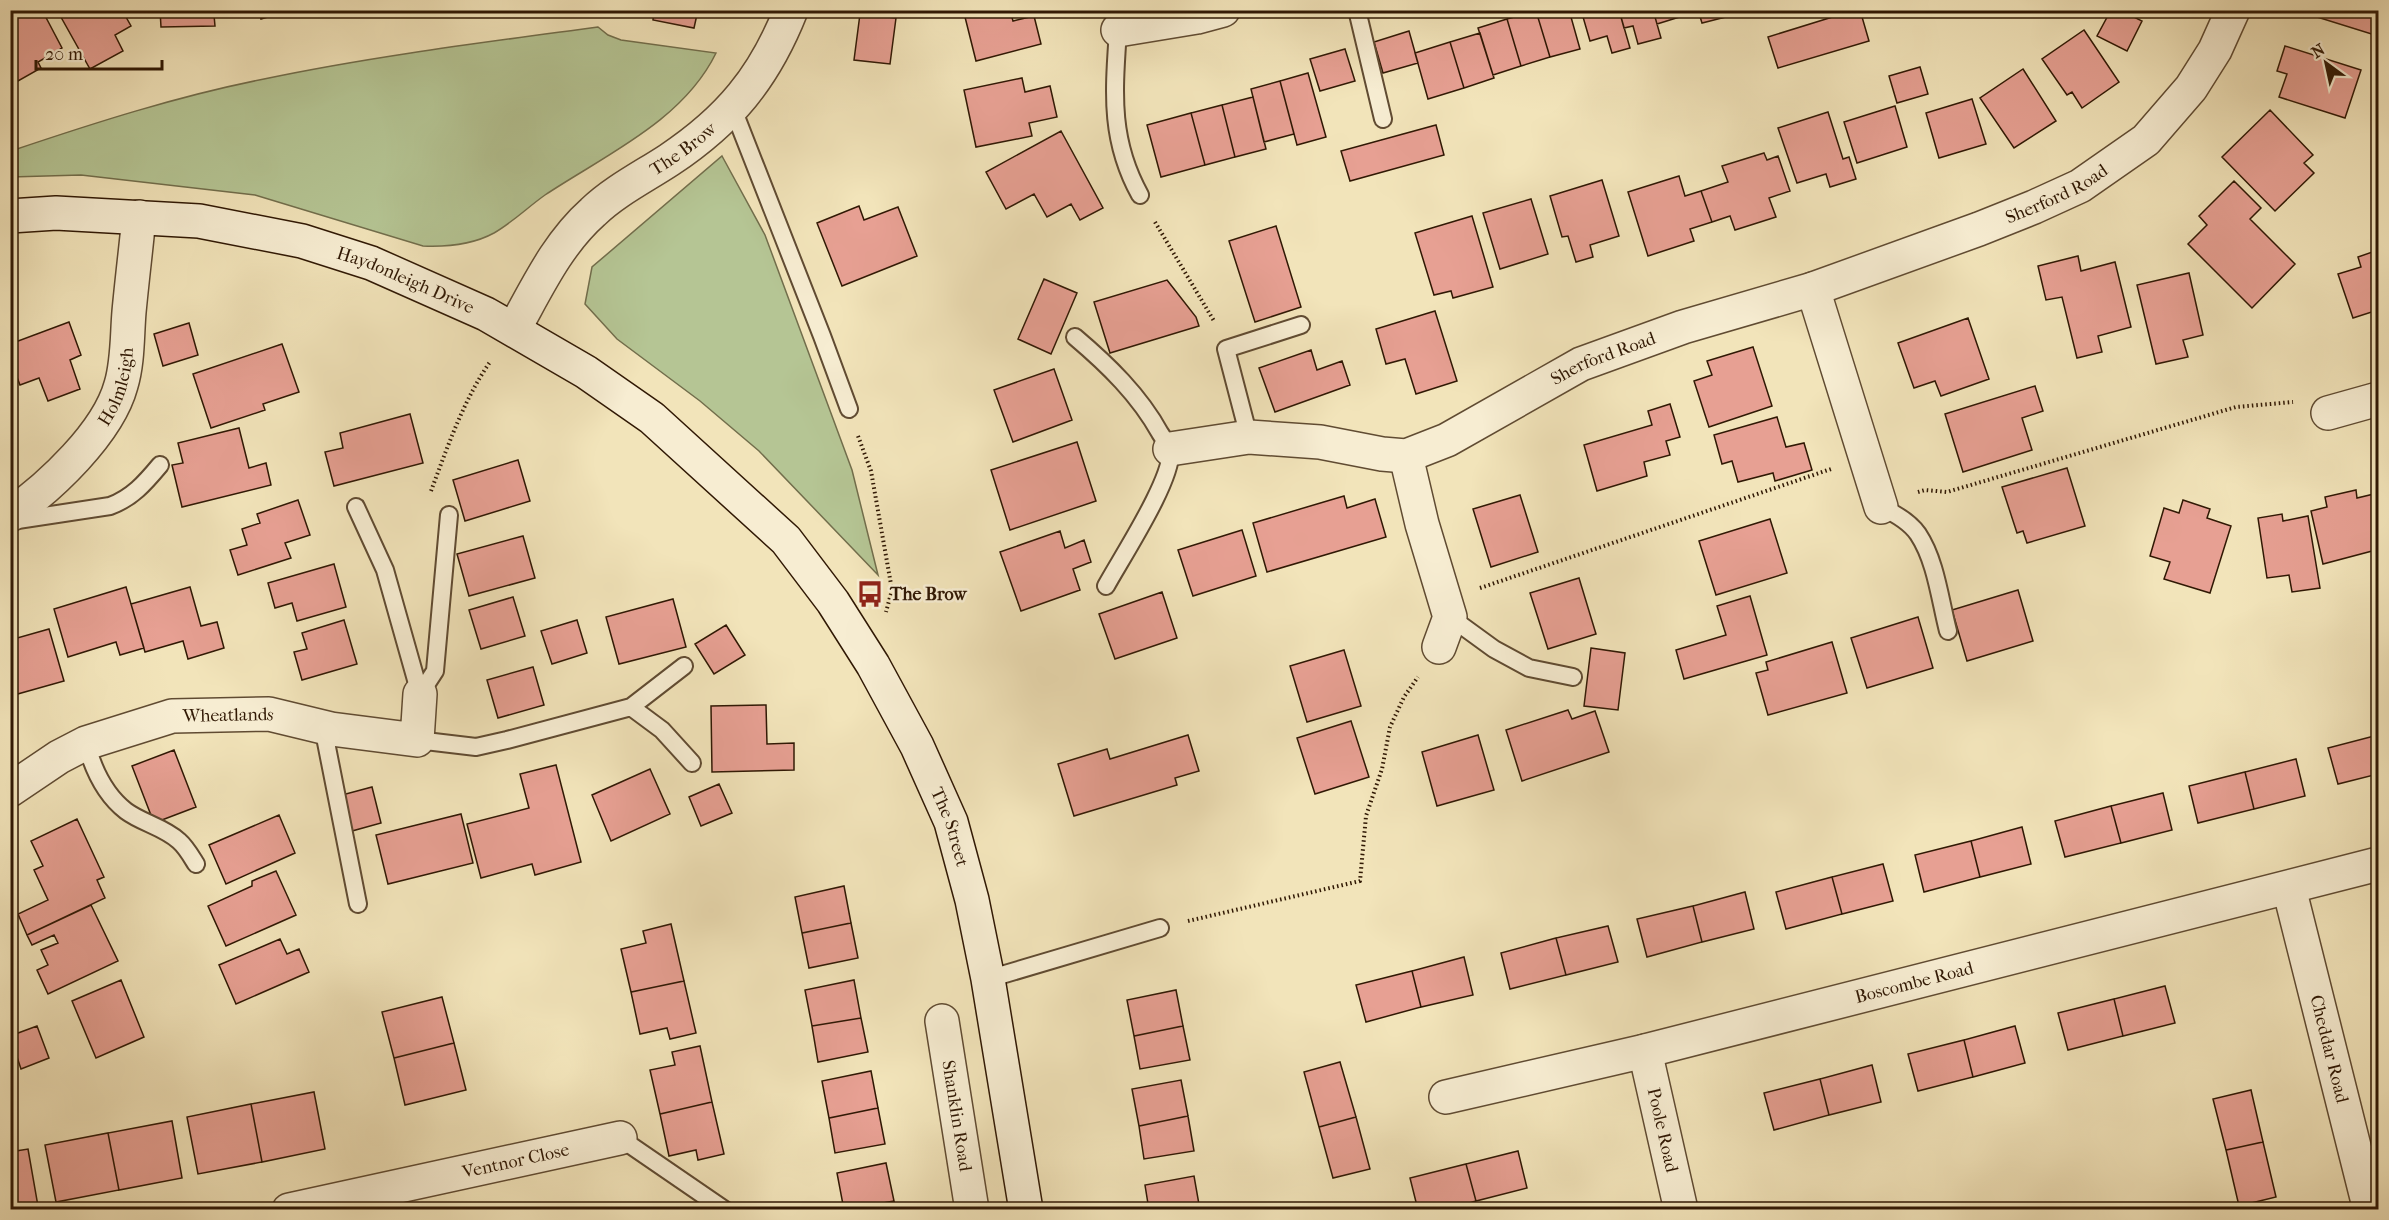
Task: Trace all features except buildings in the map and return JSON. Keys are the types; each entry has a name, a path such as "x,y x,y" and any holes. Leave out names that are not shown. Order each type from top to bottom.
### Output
{"street":[{"name":"The Brow","path":"514,329 560,249 576,228 611,197 693,144 733,109 765,66 791,10"},
{"path":"1118,30 1197,17 1223,10"},
{"name":"Sherford Road","path":"1170,449 1249,437 1320,442 1382,454 1406,456 1447,440 1581,364 1683,327 1813,289 1948,241 2034,207 2080,186 2146,140 2191,88 2215,50 2233,10"},
{"name":"Haydonleigh Drive","path":"10,216 56,213 199,221 302,241 371,263 514,329 578,367 652,418 743,499"},
{"name":"Holmleigh","path":"10,515 31,500 92,440 106,422 115,403 122,384 126,357 139,217"},
{"path":"1813,289 1881,507"},
{"path":"2328,413 2379,399"},
{"path":"1406,456 1422,524 1448,608 1440,647"},
{"name":"The Street","path":"743,499 786,540 809,569 873,665 917,746 951,822 972,900 988,979 1026,1209"},
{"path":"417,740 420,694"},
{"name":"Wheatlands","path":"10,790 59,757 86,743 172,716 269,714 323,727 417,740"},
{"name":"Boscombe Road","path":"1446,1097 1645,1051 2379,864"},
{"name":"Cheddar Road","path":"2289,888 2370,1209"},
{"name":"Shanklin Road","path":"942,1021 972,1209"},
{"name":"Poole Road","path":"1645,1051 1681,1209"},
{"name":"Ventnor Close","path":"290,1209 620,1138"}],"lane":[{"path":"1357,10 1383,119"},
{"path":"1118,30 1113,98 1116,128 1121,155 1140,195"},
{"path":"733,109 849,409"},
{"path":"1249,437 1226,349 1301,325"},
{"path":"1075,337 1104,361 1123,382 1154,422 1170,449 1167,473 1106,586"},
{"path":"10,522 110,506 125,500 143,486 160,465"},
{"path":"356,507 386,570 420,694"},
{"path":"1881,507 1898,516 1917,533 1929,555 1948,631"},
{"path":"420,694 435,671 449,515"},
{"path":"1448,608 1494,649 1528,668 1573,677"},
{"path":"417,740 476,747 631,707 684,666"},
{"path":"631,707 662,730 692,763"},
{"path":"323,727 358,904"},
{"path":"86,743 92,768 116,801 126,811 181,842 196,864"},
{"path":"988,979 1160,928"},
{"name":"Ventnor Close","path":"620,1138 725,1209"}],"path":[{"path":"1140,195 1215,323 1226,349"},
{"path":"1881,507 1925,490 1947,492 2236,407 2294,402 2328,413"},
{"path":"849,409 871,471 892,590 873,665"},
{"path":"1448,608 1866,458"},
{"path":"1160,928 1360,881 1366,816 1382,769 1390,727 1404,697 1440,647"}],"green space":[{"path":"598,27 608,35 621,40 716,53 702,77 684,98 641,134 545,195 501,229 468,243 423,246 255,195 81,175 11,177 11,151 105,120 200,93 347,63"},
{"path":"722,156 765,235 852,470 878,575 759,451 700,401 617,339 585,304 592,267"}],"place":[{"name":"The Brow","path":"870,594"}]}
